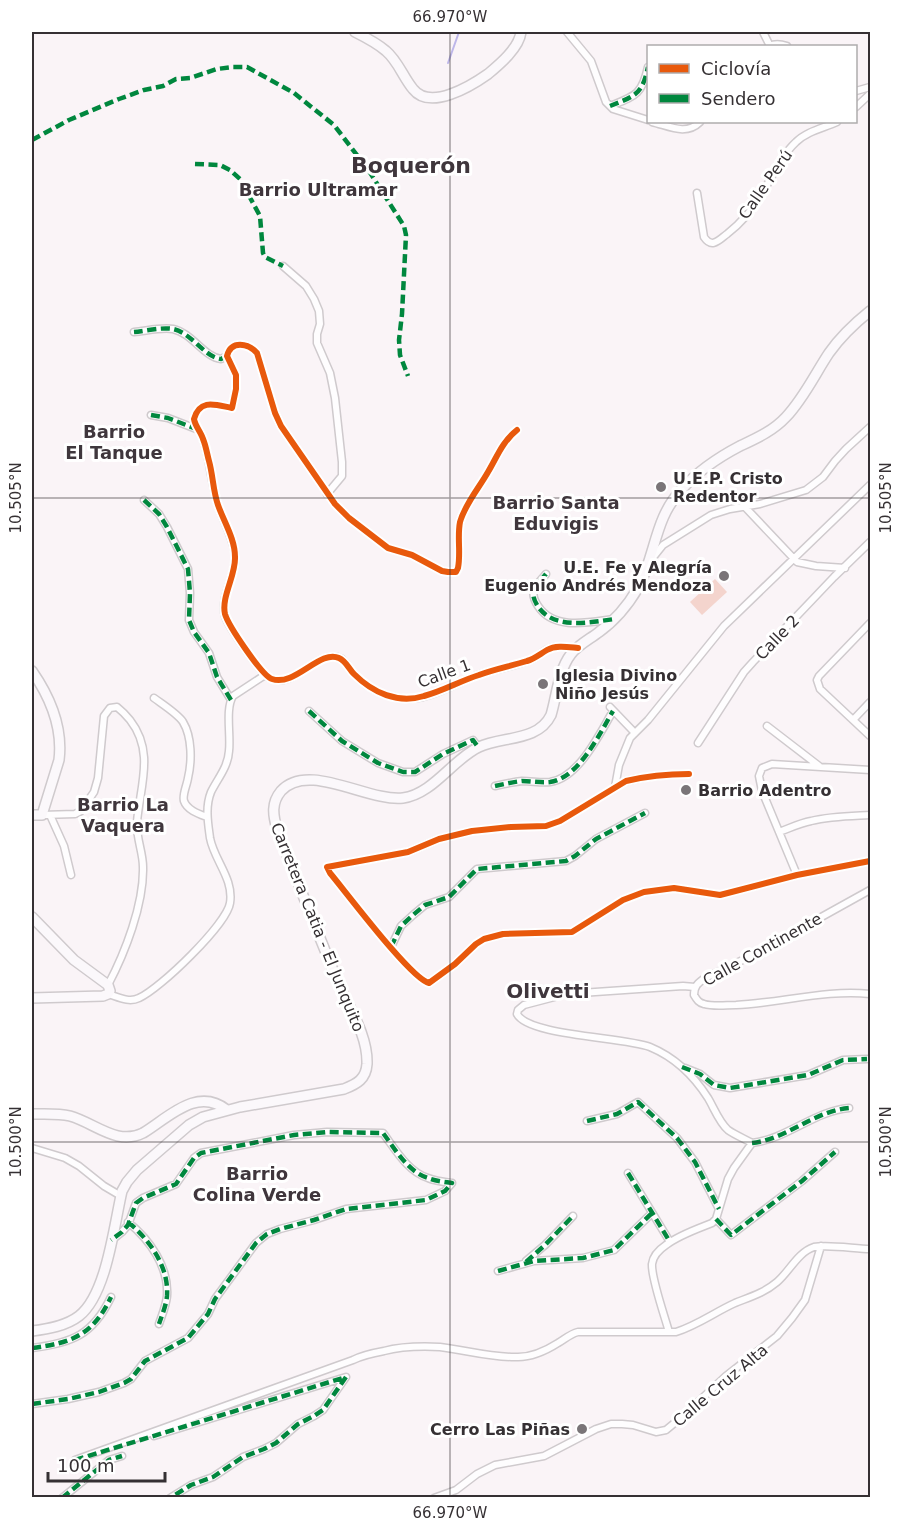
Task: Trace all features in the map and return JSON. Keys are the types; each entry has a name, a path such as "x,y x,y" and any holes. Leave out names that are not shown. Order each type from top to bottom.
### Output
{"main road":[{"path":"355,32 387,51 417,94 431,97 455,93 469,87 509,53 519,40 521,32"},
{"name":"Carretera Catia - El Junquito","path":"32,1331 73,1320 88,1308 99,1288 106,1266 121,1196 127,1182 137,1170 189,1125 203,1117 226,1110 344,1089 357,1084 365,1072 367,1065 365,1044 360,1029 339,984 277,830 273,808 280,792 295,781 313,779 381,796 404,798 422,791 478,747 523,736 543,726 551,714 561,674 571,654 615,619 628,605 637,590 644,577 658,529 668,506 680,490 723,456 777,426 802,396 837,342 870,310"},
{"path":"32,671 54,712 60,742 59,760 46,815 32,815"},
{"path":"32,917 74,960 108,990 103,996 32,998"},
{"path":"32,1114 68,1115 116,1136 126,1138 136,1137 187,1104 213,1103 226,1110"}],"street":[{"path":"567,32 591,61 602,95 612,109 647,120"},
{"path":"610,106 627,99 642,88 647,72"},
{"path":"857,105 870,94"},
{"path":"658,123 685,130 691,129 699,123"},
{"name":"Calle Perú","path":"697,193 704,237 706,241 716,243 750,210 794,144 801,137 835,123"},
{"path":"284,266 306,286 319,311 320,324 317,342 330,373 342,462 342,476 327,494"},
{"path":"134,332 175,330 191,338 214,357 221,359 227,356"},
{"path":"71,875 64,846 46,815 75,814 81,811 94,792 98,778 104,716 110,708 117,707 139,734 144,753 143,783 137,824 143,870 137,908 125,948 108,990 129,1000 140,998 171,974 203,942 227,913 230,906 230,892 211,841 207,817 210,794 227,763 231,700 233,696 265,675 225,617 224,604 236,556 217,502 210,464 194,419 199,408 205,404 232,408 236,375 227,356 230,348 240,345 252,348 257,353 280,426 341,511 388,548 412,555 448,573 456,572 458,568 459,531 464,512 499,451 517,430"},
{"path":"151,415 168,418 199,430"},
{"path":"648,563 663,545 695,524 722,511 760,504 806,490 814,485 846,448 870,427"},
{"path":"615,787 619,765 630,738 648,720 724,626 870,485"},
{"path":"144,500 159,514 188,569 189,620 194,632 209,653 217,677 231,700"},
{"path":"744,506 794,560 816,566 845,568"},
{"name":"Calle 2","path":"698,743 748,667 870,542"},
{"path":"546,573 532,593 537,606 550,618 571,623 615,619"},
{"path":"870,623 819,676 817,683 820,689 870,736"},
{"name":"Calle 1","path":"265,675 271,679 287,679 319,661 334,657 340,658 362,681 375,690 402,700 422,697 477,675 531,660 553,647 578,648"},
{"path":"154,698 181,719 184,724 190,750 189,775 184,800 192,810 207,817"},
{"path":"853,720 870,702"},
{"path":"495,786 520,781 552,782 570,772 589,751 612,709 635,733"},
{"path":"309,711 342,741 378,763 403,772 416,772 443,754 473,740 478,747"},
{"path":"767,726 820,766"},
{"path":"797,875 760,783 759,776 762,768 772,764 870,770"},
{"path":"690,774 626,781 570,816 546,826 472,831 439,839 408,852 327,867 391,947 420,979 429,983 455,964 476,944 493,935 572,932 624,900 653,889 674,888 720,895 797,875 870,861"},
{"path":"391,947 401,926 413,915 425,905 449,897 477,869 566,861 596,840 645,813"},
{"path":"779,832 817,819 870,815"},
{"name":"Calle Continente","path":"870,890 753,955 705,978 696,987 694,995 702,1004 718,1005 830,995 870,994"},
{"path":"696,987 677,986 633,991 566,994 524,1005 517,1014 522,1021 552,1030 648,1046 682,1067 706,1095 728,1130 752,1143 765,1142 828,1113 849,1108"},
{"path":"682,1067 700,1074 714,1085 730,1088 808,1075 843,1060 867,1059"},
{"path":"587,1121 618,1114 638,1102 677,1138 695,1162 719,1209"},
{"path":"32,1404 99,1392 124,1383 145,1361 188,1338 208,1314 215,1299 256,1243 267,1234 346,1209 426,1200 445,1191 452,1183 425,1178 400,1156 383,1133 327,1132 294,1135 201,1153 194,1158 176,1184 136,1203 122,1232 111,1240"},
{"path":"669,1332 652,1263 657,1252 670,1242 716,1219 728,1179 752,1143"},
{"path":"32,1148 65,1158 121,1196"},
{"path":"716,1219 731,1235 802,1181 835,1152"},
{"path":"628,1173 670,1242"},
{"path":"498,1271 534,1261 583,1258 614,1250 652,1213"},
{"path":"524,1264 573,1216"},
{"path":"128,1222 150,1244 165,1273 167,1295 159,1324"},
{"path":"170,1497 191,1485 213,1477 243,1457 276,1443 298,1424 323,1410 346,1377 75,1460 385,1350 402,1347 433,1347 485,1355 519,1357 540,1351 578,1332 669,1332 686,1329 735,1303 755,1296 778,1281 804,1253 811,1249 821,1246 870,1249"},
{"name":"Calle Cruz Alta","path":"434,1497 456,1490 477,1474 495,1465 544,1456 596,1429 612,1424 633,1425 656,1432 666,1430 726,1376 772,1341 792,1318 805,1300 821,1246"},
{"path":"32,1348 70,1340 86,1332 98,1320 111,1297"},
{"path":"62,1497 110,1460 122,1456"}],"shaded area":[{"path":"715,579 727,592 702,615 690,602"}],"waterway":[{"path":"448,63 459,32"}],"marked path":[{"path":"32,140 69,120 119,99 163,86 176,79 190,78 217,69 247,67 294,93 334,125 369,171 404,226 406,235 399,340 400,355 408,376"},
{"path":"610,106 636,93 643,84 647,70"},
{"path":"195,164 220,165 240,179 260,216 263,253 265,257 283,266"},
{"path":"134,332 173,329 186,335 209,354 221,359 227,356"},
{"path":"151,415 168,418 199,430"},
{"path":"144,500 159,514 188,569 189,620 194,632 209,653 217,677 231,700"},
{"path":"546,574 537,585 533,595 537,605 552,619 573,623 615,619"},
{"path":"309,711 342,741 378,763 403,772 415,772 443,754 473,740 478,747"},
{"path":"495,786 522,781 550,782 560,779 579,764 588,753 613,711"},
{"path":"391,947 401,926 413,915 425,905 449,897 477,869 566,861 596,839 645,813"},
{"path":"682,1067 700,1074 714,1085 730,1088 808,1075 843,1060 867,1059"},
{"path":"587,1121 617,1114 638,1102 677,1138 695,1162 719,1209"},
{"path":"752,1143 777,1136 824,1114 849,1108"},
{"path":"32,1404 99,1392 124,1383 131,1379 145,1361 188,1338 208,1314 215,1299 256,1243 267,1234 346,1209 426,1200 445,1191 452,1183 431,1179 414,1171 383,1133 327,1132 294,1135 201,1153 194,1158 176,1184 136,1203 128,1225 111,1240"},
{"path":"716,1219 731,1235 802,1181 835,1152"},
{"path":"628,1173 670,1242"},
{"path":"498,1271 534,1261 583,1258 614,1250 652,1213"},
{"path":"526,1262 573,1216"},
{"path":"128,1222 151,1246 165,1275 167,1296 159,1324"},
{"path":"32,1348 59,1343 80,1335 97,1320 111,1297"},
{"path":"75,1460 346,1377 323,1410 298,1424 276,1443 243,1457 213,1477 191,1485 170,1498"},
{"path":"62,1498 109,1460 122,1456"}],"cycle path":[{"path":"517,430 504,445 462,515 459,528 459,562 456,572 442,571 412,555 388,548 349,518 335,504 281,426 257,353 245,345 232,347 227,356 236,375 232,408 209,404 200,408 194,419 205,444 216,500 235,550 235,564 225,600 225,614 246,649 267,676 272,679 290,678 324,659 339,658 369,687 386,695 405,699 431,694 472,677 530,660 550,648 578,648"},
{"path":"689,774 626,781 560,821 546,826 472,831 439,839 408,852 327,867 408,967 429,983 484,939 503,934 572,932 623,900 644,892 674,888 720,895 797,875 870,861"}],"place":[{"name":"U.E.P. Cristo Redentor","path":"661,487"},
{"name":"U.E. Fe y Alegría Eugenio Andrés Mendoza","path":"724,576"},
{"name":"Iglesia Divino Niño Jesús","path":"543,684"},
{"name":"Barrio Adentro","path":"686,790"},
{"name":"Cerro Las Piñas","path":"582,1429"}],"district":[{"name":"Boquerón","path":"411,165"},
{"name":"Barrio Ultramar","path":"318,190"},
{"name":"Barrio El Tanque","path":"114,442"},
{"name":"Barrio Santa Eduvigis","path":"556,513"},
{"name":"Barrio La Vaquera","path":"123,815"},
{"name":"Olivetti","path":"548,991"},
{"name":"Barrio Colina Verde","path":"257,1184"}]}
